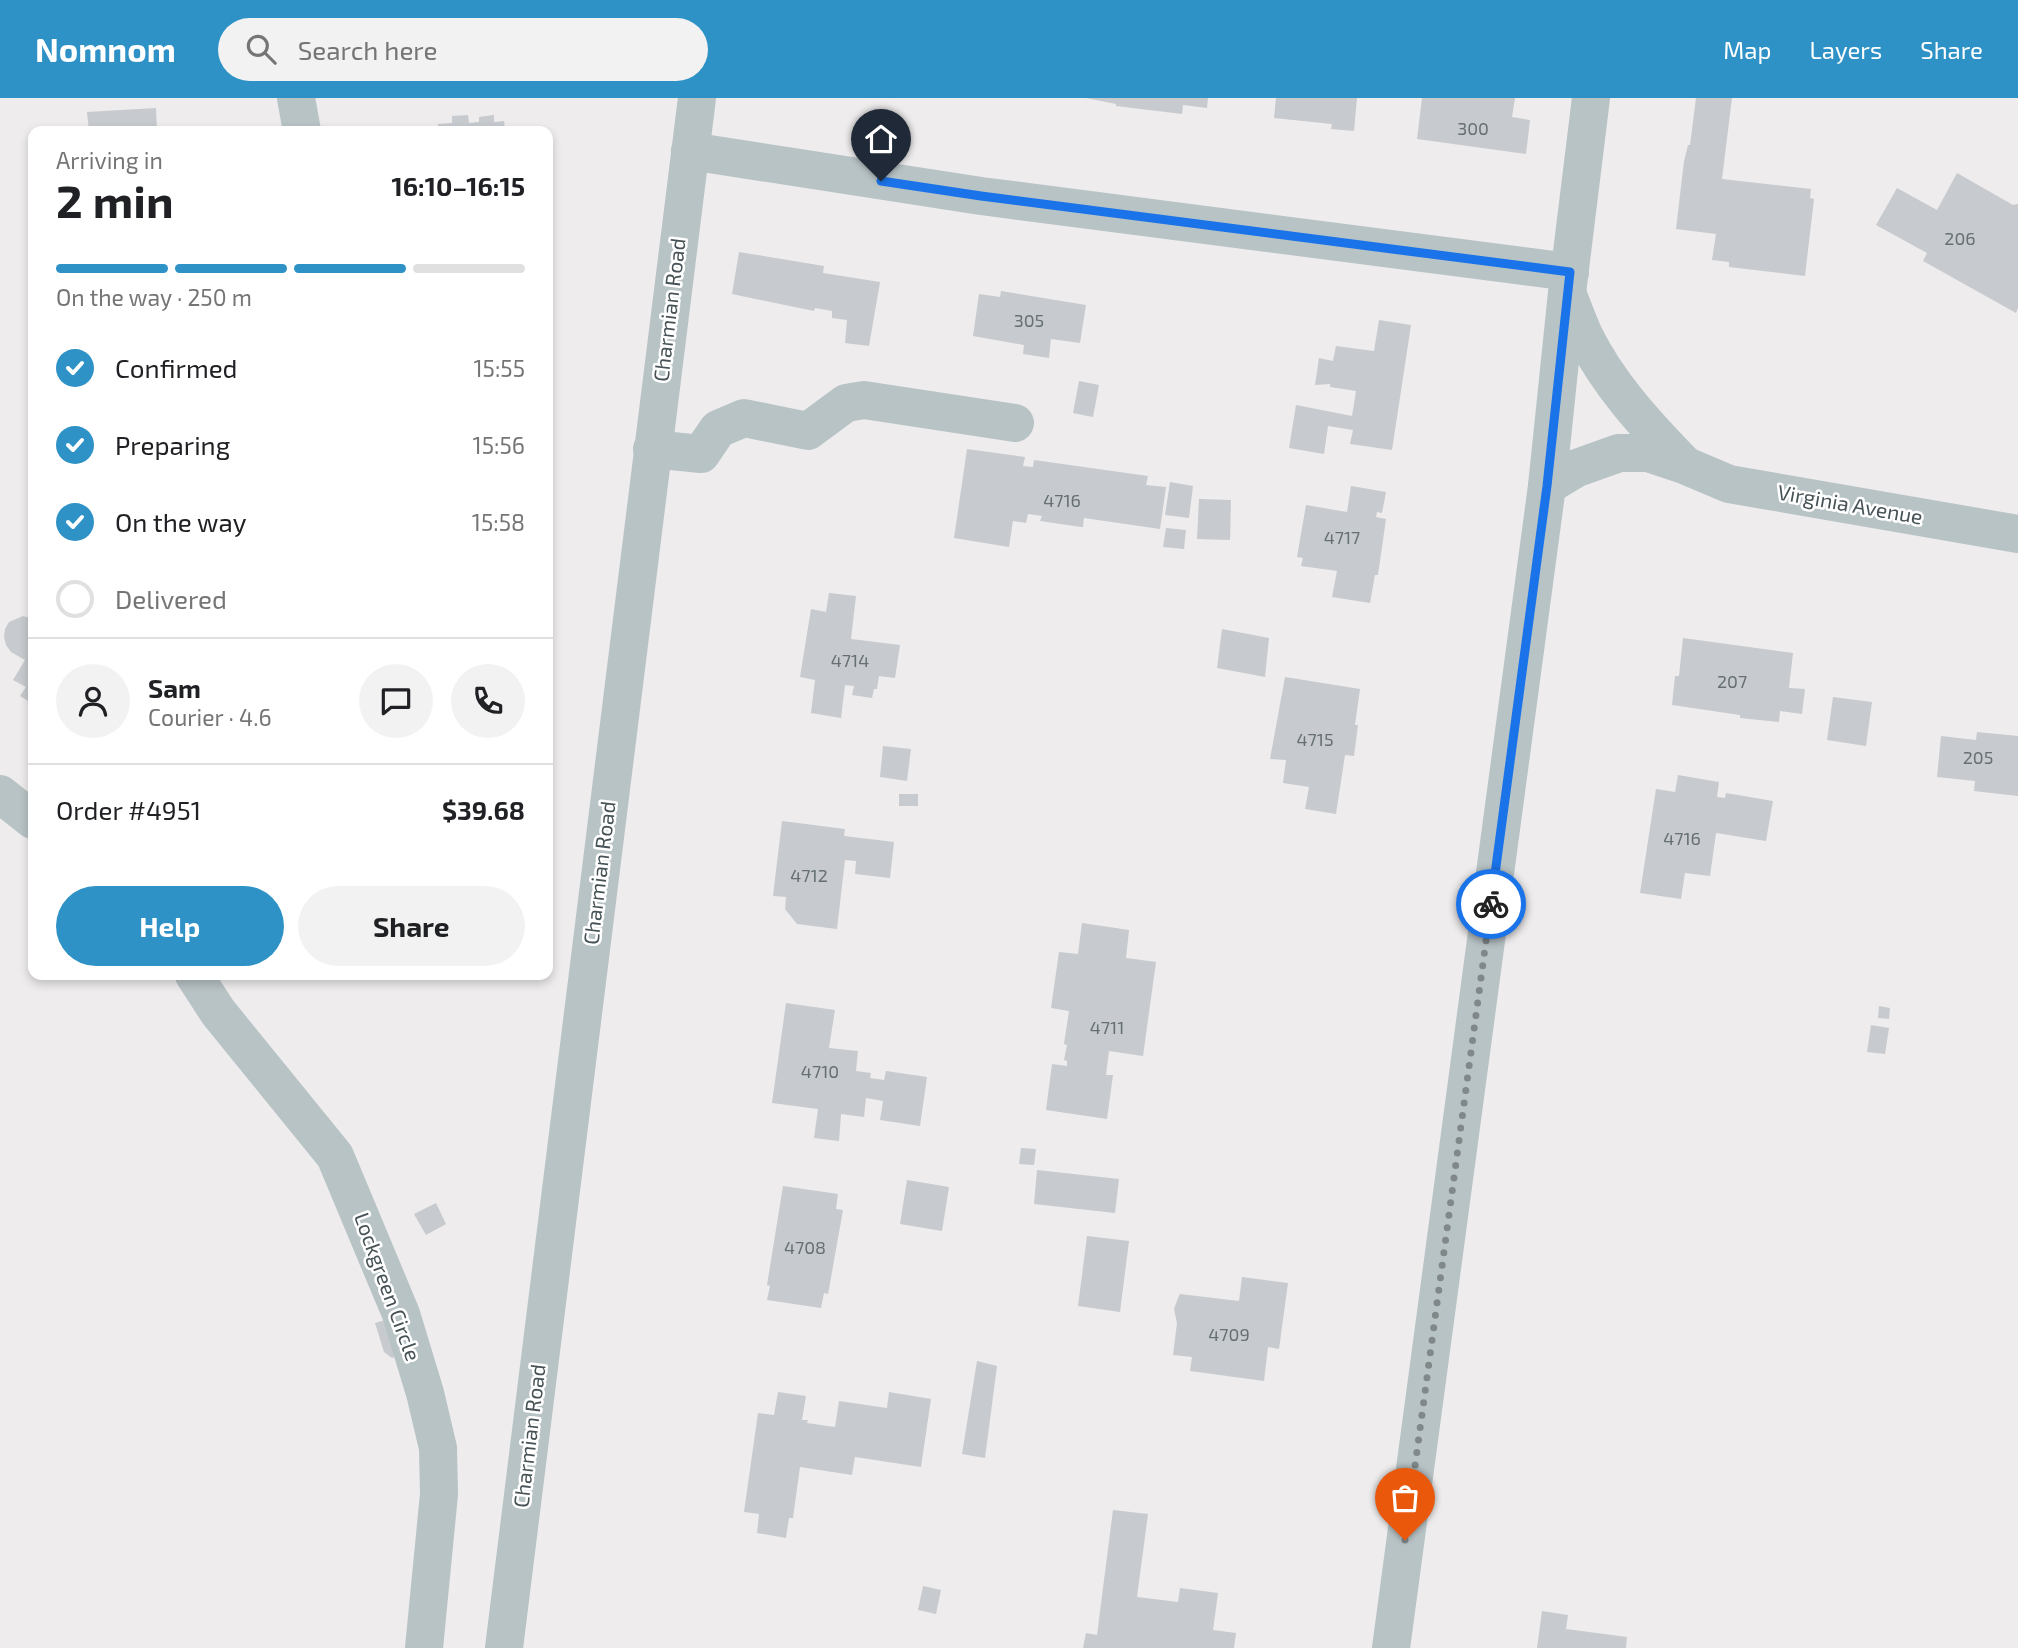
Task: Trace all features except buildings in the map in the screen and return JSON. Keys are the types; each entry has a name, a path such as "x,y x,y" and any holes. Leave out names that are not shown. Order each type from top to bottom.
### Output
{"street":[{"path":"296,98 301,126"},
{"name":"Charmian Road","path":"504,1648 697,98"},
{"path":"1391,1648 1547,486 1591,98"},
{"path":"690,151 1568,283"},
{"name":"Virginia Avenue","path":"1568,283 1584,336 1608,374 1641,420 1685,465"},
{"path":"652,449 701,454 718,429 744,418 808,431 846,403 864,400 1015,423"},
{"name":"Virginia Avenue","path":"1547,486 1577,468 1619,453 1648,453 1729,484 2018,534"},
{"path":"0,794 28,816"},
{"name":"Lockgreen Circle","path":"197,980 218,1012 335,1156 401,1314 425,1393 438,1448 439,1494 424,1648"}],"way so far":[{"path":"1405,1540 1491,904"}],"route":[{"path":"881,181 1570,272 1547,486 1491,904"}]}
